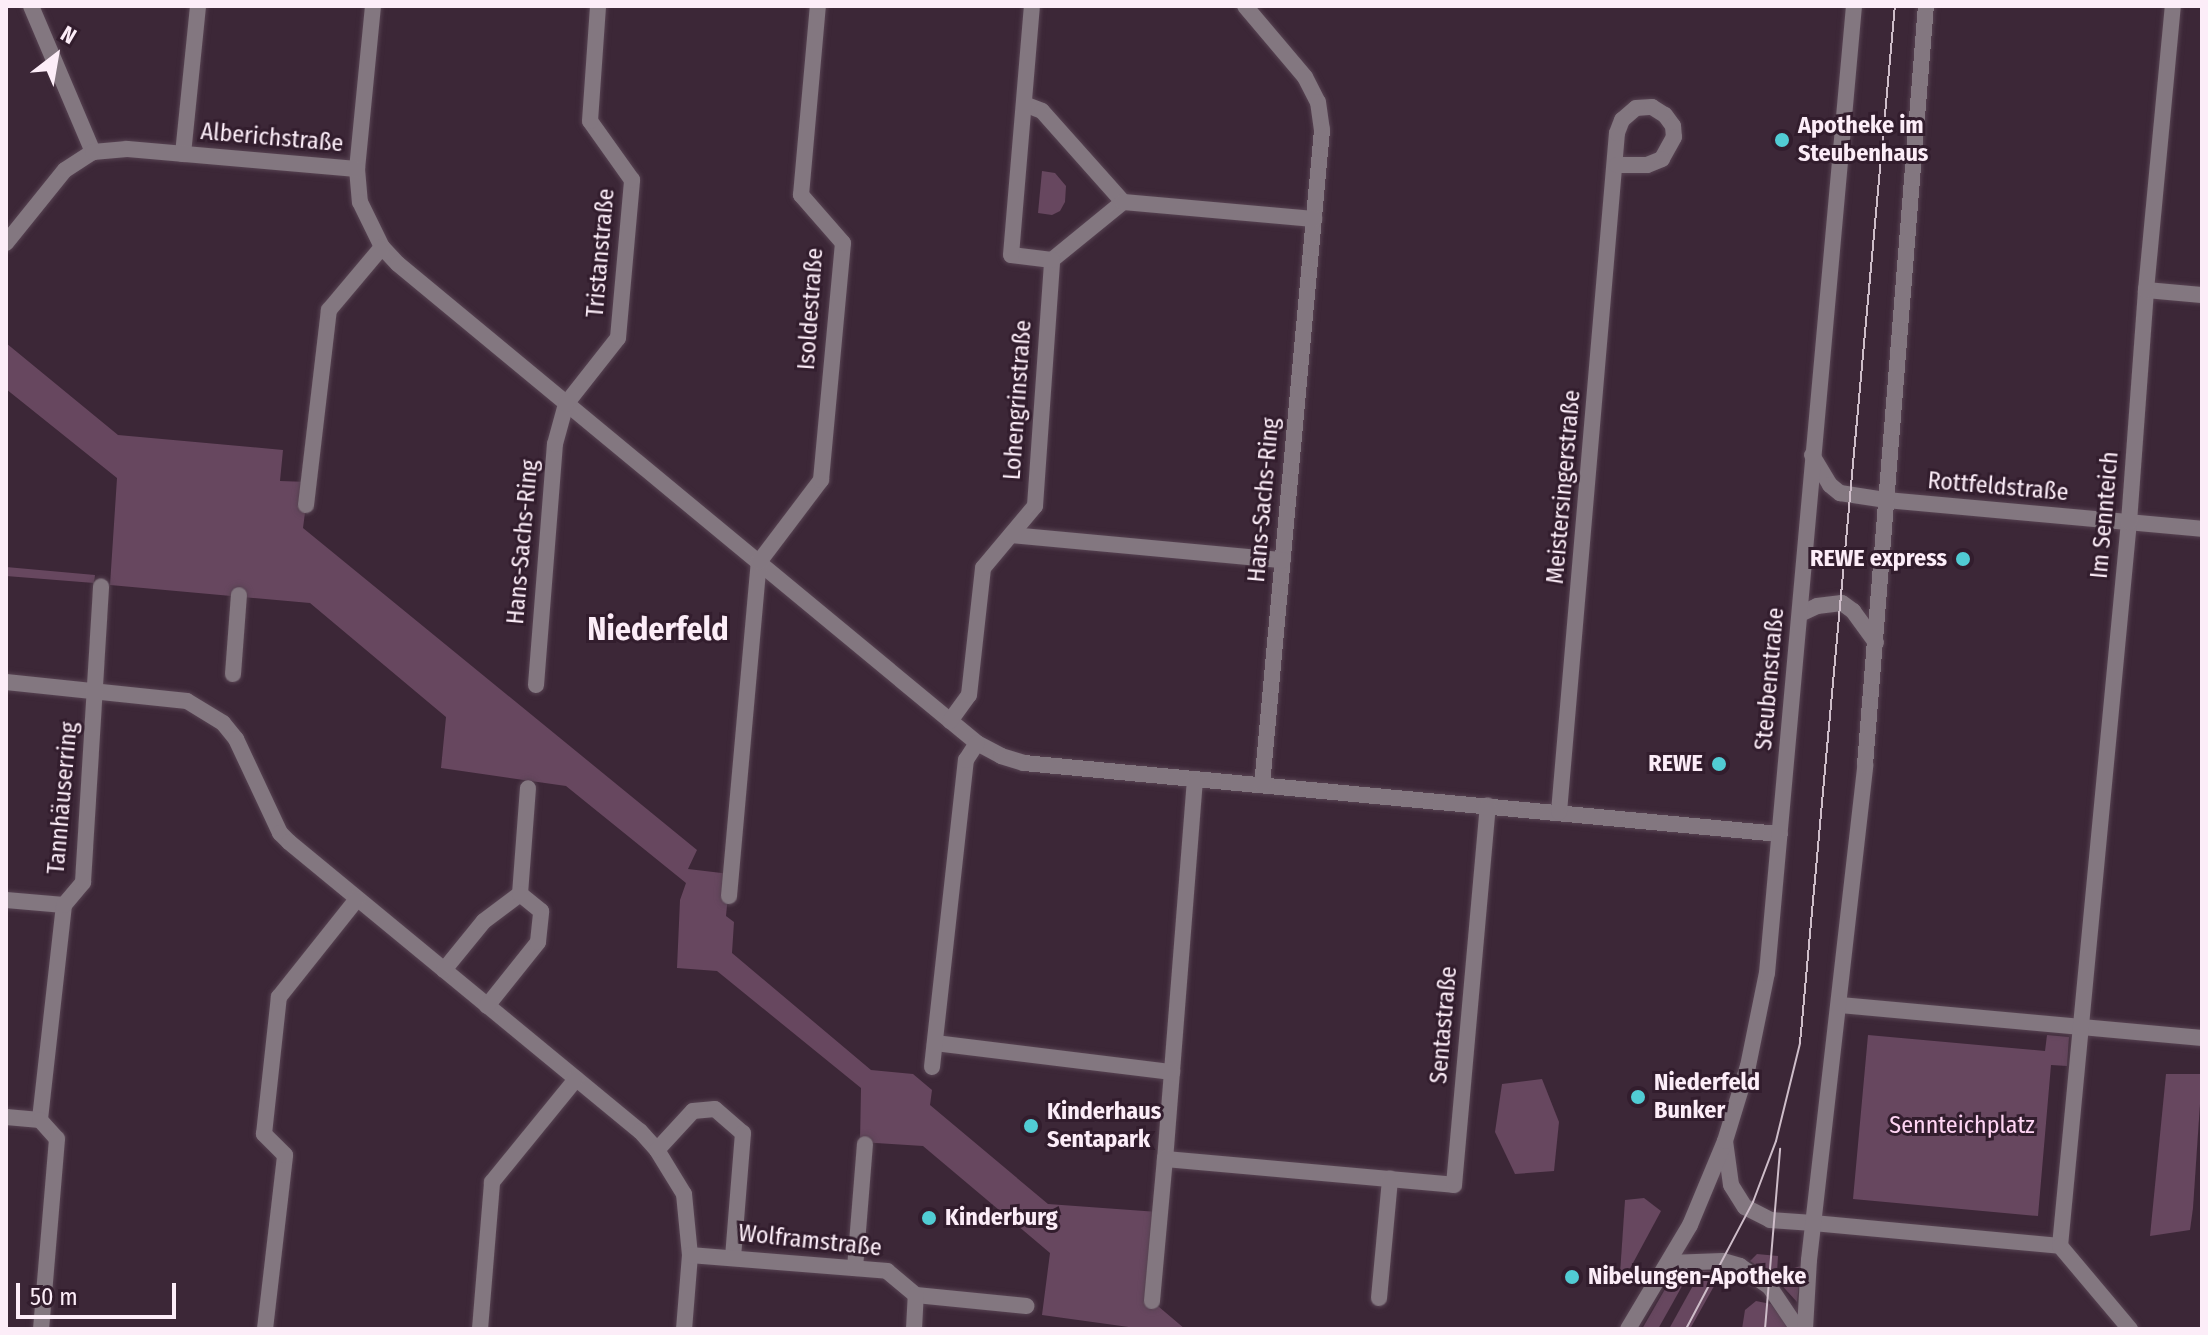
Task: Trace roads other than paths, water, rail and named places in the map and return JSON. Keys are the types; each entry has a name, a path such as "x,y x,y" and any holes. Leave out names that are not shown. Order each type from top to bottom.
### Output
{"street":[{"path":"6,243 65,170 93,152 31,6"},
{"name":"Alberichstraße","path":"183,154 198,6"},
{"path":"373,6 357,169 360,202 382,247 398,264 977,743 1001,756 1024,763 1780,834"},
{"name":"Tristanstraße","path":"566,404 618,338 632,180 590,121 598,6"},
{"name":"Isoldestraße","path":"759,562 821,480 843,243 801,195 818,6"},
{"path":"1032,6 1011,255 1052,260 1123,202"},
{"name":"Hans-Sachs-Ring","path":"1245,6 1305,77 1318,102 1322,130 1262,785"},
{"name":"Steubenstraße","path":"1628,1329 1690,1225 1725,1141 1748,1066 1767,973 1854,6"},
{"path":"1805,1329 1813,1223 1840,1005 1876,643 1926,6"},
{"name":"Im Sennteich","path":"2081,1027 2129,522 2146,290 2173,6"},
{"path":"1024,104 1042,111 1123,202 1314,219"},
{"name":"Alberichstraße","path":"93,152 127,149 357,169"},
{"name":"Meistersingerstraße","path":"1559,812 1617,165"},
{"path":"306,505 329,310 382,247"},
{"name":"Lohengrinstraße","path":"950,721 969,695 983,568 1035,506 1052,260"},
{"path":"2146,290 2202,295"},
{"name":"Hans-Sachs-Ring","path":"536,685 555,444 566,404"},
{"name":"Rottfeldstraße","path":"1812,455 1830,485 1840,493 1886,500 2202,529"},
{"path":"1011,535 1283,560"},
{"path":"729,896 759,562"},
{"name":"Tannhäuserring","path":"64,905 83,882 101,587"},
{"path":"233,674 239,595"},
{"path":"1800,614 1817,606 1842,603 1853,611 1876,643"},
{"name":"Tannhäuserring","path":"6,682 187,701 214,715 236,739 280,833 657,1150 684,1194 690,1255 684,1329"},
{"path":"932,1067 966,760 977,743"},
{"path":"1152,1301 1195,779"},
{"path":"444,970 484,921 520,894 528,788"},
{"name":"Sentastraße","path":"1165,1159 1454,1185 1488,806"},
{"path":"487,1006 538,942 541,911 520,894"},
{"path":"265,1329 285,1155 264,1134 279,997 357,899"},
{"path":"6,900 64,905 40,1120"},
{"path":"1840,1005 2202,1038"},
{"path":"2060,1246 2081,1027"},
{"path":"935,1043 1172,1072"},
{"path":"480,1329 492,1182 576,1079"},
{"path":"657,1150 693,1111 715,1109 743,1133 733,1257"},
{"path":"6,1117 40,1120 57,1139 41,1329"},
{"path":"1725,1141 1731,1185 1745,1207 1765,1219 2060,1246 2130,1329"},
{"path":"855,1268 865,1144"},
{"path":"1379,1298 1390,1179"},
{"name":"Wolframstraße","path":"690,1255 887,1271 916,1295"},
{"path":"1669,1263 1723,1261 1740,1266 1782,1299 1798,1329"},
{"path":"914,1329 916,1295 1026,1306"}],"tram line":[{"path":"1686,1329 1753,1202 1776,1141 1800,1043 1895,6"},
{"path":"1765,1329 1780,1149"}],"place":[{"name":"Apotheke im Steubenhaus","path":"1782,140"},
{"name":"REWE express","path":"1963,559"},
{"name":"REWE","path":"1719,764"},
{"name":"Niederfeld Bunker","path":"1638,1097"},
{"name":"Kinderhaus Sentapark","path":"1031,1126"},
{"name":"Kinderburg","path":"929,1218"},
{"name":"Nibelungen-Apotheke","path":"1572,1277"}],"district":[{"name":"Niederfeld","path":"658,629"}],"park label":[{"name":"Sennteichplatz","path":"1962,1126"}]}
